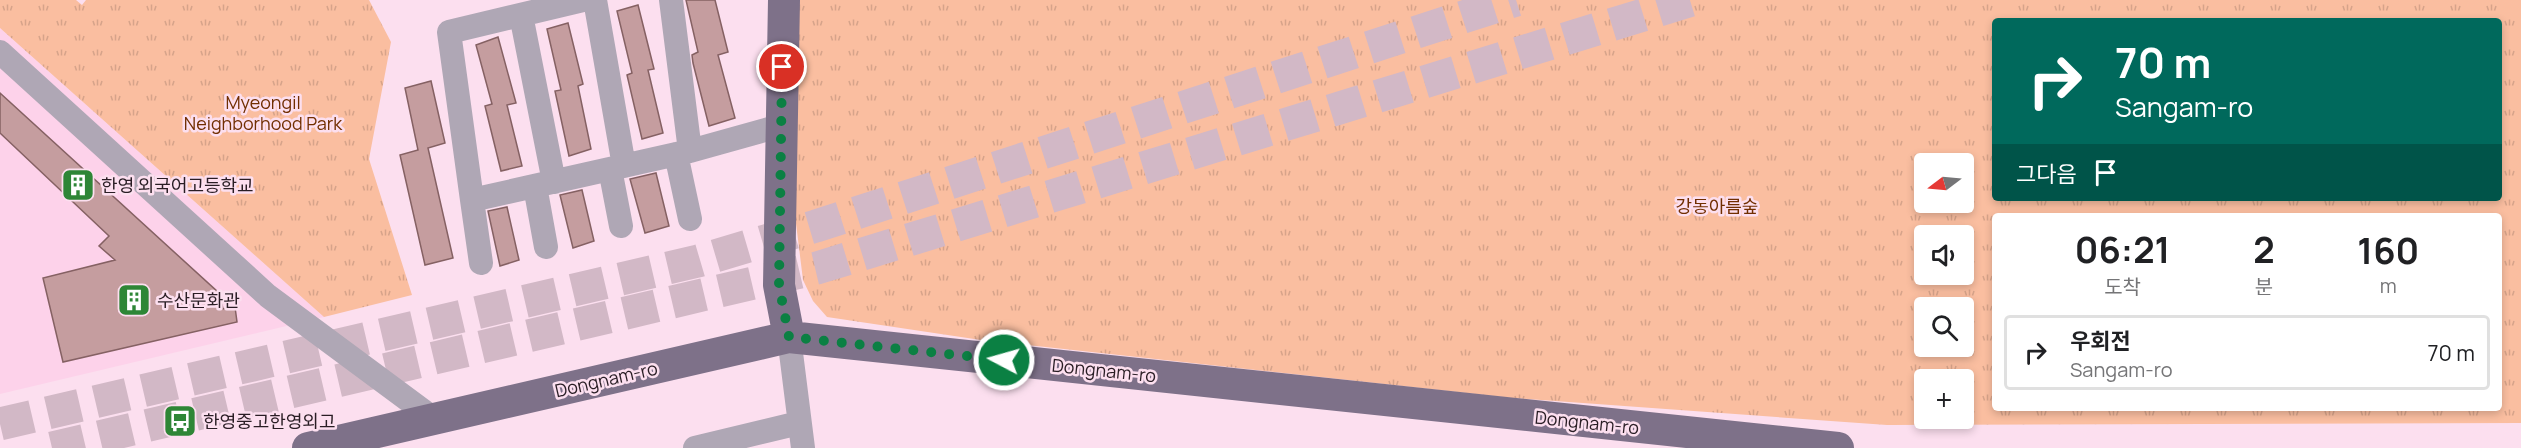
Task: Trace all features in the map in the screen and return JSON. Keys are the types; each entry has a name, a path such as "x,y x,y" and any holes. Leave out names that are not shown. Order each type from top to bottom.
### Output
{"main road":[{"path":"784,0 779,285 789,337"},
{"name":"Dongnam-ro","path":"323,446 789,337 1838,448"}],"street":[{"path":"481,263 449,32 583,0"},
{"path":"595,0 617,167 621,226"},
{"path":"671,0 690,219"},
{"path":"521,15 545,184 546,247"},
{"path":"0,52 268,296 434,419"},
{"path":"472,200 683,152 776,127"},
{"path":"789,337 803,448"},
{"path":"695,448 799,423"}],"shaded area":[{"path":"0,28 324,317 0,394"}],"green space":[{"name":"Myeongil Neighborhood Park","path":"0,0 76,0 82,5 86,0 369,0 391,42 369,159 412,295 324,317 0,28"},
{"name":"강동아름숲","path":"792,0 2521,0 2521,423 1974,425 1974,369 1914,369 1914,425 1887,425 1512,398 981,340 827,317 813,301 803,280 793,199"}],"building":[{"path":"686,0 715,0 728,52 718,55 735,118 709,126 693,63 692,55 698,52"},
{"path":"638,5 654,69 648,70 663,133 642,139 627,75 632,73 617,11"},
{"path":"568,23 583,84 578,86 591,149 569,156 555,91 561,90 547,29"},
{"path":"498,37 516,103 507,105 522,166 501,171 485,106 492,104 476,45"},
{"path":"431,81 445,143 428,148 453,258 425,265 400,155 418,150 405,88"},
{"name":"수산문화관","path":"0,93 219,293 223,309 235,307 237,322 63,362 43,278 115,260 99,246 109,236 0,133"},
{"path":"656,173 669,226 645,233 630,179"},
{"path":"582,190 594,241 573,248 560,195"},
{"path":"507,207 519,260 500,266 488,211"}],"tunnel":[{"path":"0,424 698,261 816,226 1516,0"},
{"path":"52,448 817,268 1692,0"}],"place":[{"name":"한영 외국어고등학교","path":"78,185"},
{"name":"수산문화관","path":"134,300"},
{"name":"한영중고한영외고","path":"180,421"}],"route":[{"path":"782,67 779,285 789,337 1004,360"}]}
